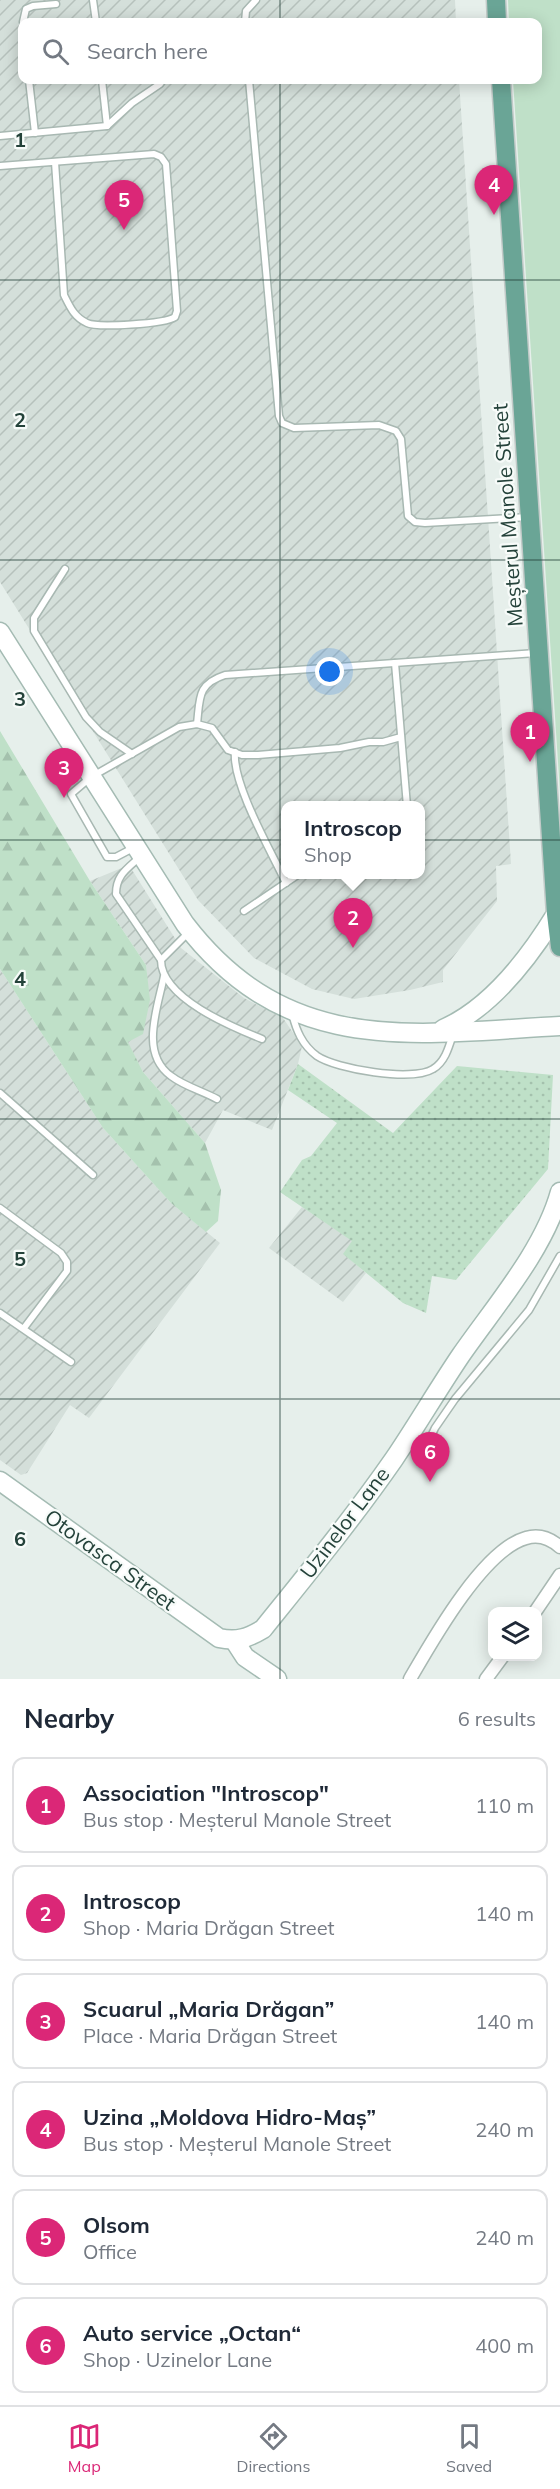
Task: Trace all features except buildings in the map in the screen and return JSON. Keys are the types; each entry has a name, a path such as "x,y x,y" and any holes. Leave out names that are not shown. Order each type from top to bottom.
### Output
{"main road":[{"path":"496,0 498,18"},
{"name":"Meșterul Manole Street","path":"501,84 560,947"},
{"path":"0,632 190,931 213,957 254,990 292,1010 330,1024 363,1031 445,1032 560,1026"},
{"path":"445,1032 491,995 531,950 556,914"},
{"name":"Uzinelor Lane","path":"227,1639 249,1637 263,1629 329,1547 405,1441 539,1242 551,1220 560,1192"},
{"name":"Otovasca Street","path":"0,1481 227,1639 245,1658 277,1679"}],"street":[{"path":"410,1679 454,1607 471,1585 503,1552 527,1537 552,1540 560,1547"},
{"path":"538,1607 560,1575"},
{"path":"486,1679 499,1661"}],"lane":[{"path":"93,0 95,18"},
{"path":"245,18 246,12 256,0"},
{"path":"24,18 26,9 33,6 56,4"},
{"path":"29,84 35,133"},
{"path":"102,84 107,126"},
{"path":"0,127 0,136 107,126 132,103 160,84"},
{"path":"249,84 279,416 282,423 294,428 379,425 396,431 401,439 408,516 415,522 530,517"},
{"path":"0,166 154,154 161,157 166,164 177,311 175,317 159,323 89,325 73,314 64,295 55,162"},
{"path":"65,569 34,618 34,631 86,717 100,732 132,754"},
{"path":"197,724 202,690 212,679 225,675 540,653"},
{"path":"395,663 407,801"},
{"path":"138,852 116,857 107,856 71,797 73,790 91,777 179,727 197,724 212,728 228,750 258,755 340,748 369,742 383,742 401,736"},
{"path":"235,752 234,763 239,783 281,871"},
{"path":"138,852 120,874 116,894 161,960 164,976 152,1039 155,1053 161,1067 171,1076 217,1099"},
{"path":"244,910 290,879"},
{"path":"161,960 190,931"},
{"path":"164,976 198,1008 222,1023 262,1039"},
{"path":"292,1010 296,1029 305,1045 316,1056 333,1064 358,1070 420,1073 432,1070 441,1063 445,1032"},
{"path":"0,1093 93,1175"},
{"path":"0,1208 61,1253 67,1262 67,1271 24,1328"},
{"path":"405,1441 417,1449 425,1449 428,1446 435,1428 455,1399 529,1310 560,1256"},
{"path":"0,1313 71,1362"}],"shaded area":[{"path":"0,0 455,0 456,18 18,18 18,84 459,84 511,864 496,866 497,901 443,970 443,982 354,999 312,989 254,958 198,900 0,582"},
{"path":"129,865 181,948 244,998 283,1018 302,1046 298,1064 272,1130 223,1110 205,1143 143,1072 127,1041 147,980 146,965 90,881"},
{"path":"0,969 103,1128 171,1203 220,1243 89,1418 70,1405 27,1473 21,1475 0,1460"},
{"path":"302,1207 353,1241 344,1254 366,1273 343,1302 269,1248"}],"green space":[{"path":"508,0 560,0 560,792 513,84 542,84 542,18 509,18"},
{"path":"0,731 90,881 146,965 150,1000 143,1034 128,1042 143,1072 205,1143 221,1190 218,1221 206,1232 171,1203 103,1128 0,969"},
{"path":"298,1064 393,1133 457,1066 553,1075 548,1169 456,1280 432,1276 426,1313 403,1303 343,1254 352,1241 280,1192 302,1160 311,1156 337,1123 288,1090"}],"place":[{"name":"Uzina „Moldova Hidro-Maș”","path":"494,215"},
{"name":"Olsom","path":"124,230"},
{"name":"Association \"Introscop\"","path":"530,762"},
{"name":"Scuarul „Maria Drăgan”","path":"64,798"},
{"name":"Introscop","path":"353,948"},
{"name":"Auto service „Octan“","path":"430,1482"}]}
